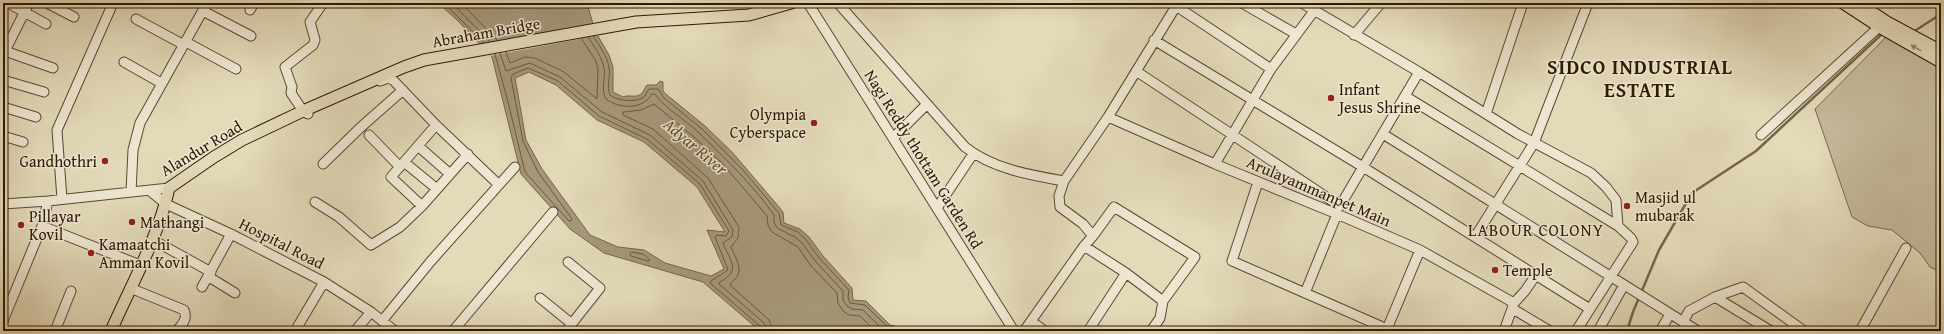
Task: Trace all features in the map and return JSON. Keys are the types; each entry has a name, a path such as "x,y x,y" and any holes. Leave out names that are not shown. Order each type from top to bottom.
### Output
{"main road":[{"name":"Abraham Bridge","path":"313,106 404,67 433,57 629,23 734,17 767,11 791,3"},
{"path":"1843,3 1860,6 1882,25 1941,51"},
{"path":"1895,31 1941,62"},
{"name":"Alandur Road","path":"169,188 242,140 313,106"},
{"path":"111,331 152,240 166,204 169,188"}],"street":[{"path":"8,3 27,7 46,24"},
{"path":"46,3 74,17"},
{"path":"62,199 57,130 113,3"},
{"path":"323,3 310,22 315,40 313,45 286,67 292,86 291,93 303,111 308,114 316,111 388,78 393,80 436,125 498,184"},
{"name":"Nagi Reddy thottam Garden Rd","path":"808,3 1014,331"},
{"path":"838,3 965,147 974,154 1013,171 1064,181"},
{"path":"1242,3 1296,34"},
{"path":"1302,3 1419,72 1486,114 1591,173 1606,187 1616,200 1618,226"},
{"path":"1354,35 1381,3"},
{"path":"1486,114 1523,3"},
{"path":"1474,237 1534,142 1588,3"},
{"path":"1093,236 1083,224 1060,207 1059,196 1064,181 1108,116 1177,5 1271,69"},
{"path":"27,7 4,53 53,68"},
{"path":"131,192 135,137 140,123 205,7 251,36"},
{"path":"1215,164 1231,134 1271,69 1314,11"},
{"path":"136,19 236,69"},
{"path":"1760,135 1882,25"},
{"path":"1154,40 1363,167 1590,309"},
{"path":"124,62 162,83"},
{"path":"1136,71 1231,134 1339,210"},
{"path":"1305,293 1339,210 1419,72"},
{"path":"3,80 44,92"},
{"path":"323,164 360,126 403,90"},
{"path":"1405,96 1618,226 1631,238 1633,242 1576,331"},
{"path":"893,138 927,104"},
{"path":"3,107 36,117"},
{"name":"Arulayammanpet Main","path":"1108,116 1258,182 1339,210 1420,250 1513,306 1550,331"},
{"path":"422,206 391,177 436,125"},
{"path":"1383,134 1698,331"},
{"path":"369,135 402,164 437,190"},
{"path":"3,136 23,142"},
{"path":"418,146 450,174"},
{"path":"315,202 339,218 371,245 400,226 422,206 468,154"},
{"path":"937,208 974,154"},
{"path":"382,321 422,271 498,184 515,167"},
{"path":"1258,182 1232,261 1390,330 1420,250"},
{"name":"Alandur Road","path":"3,204 48,201 169,188"},
{"name":"Hospital Road","path":"150,191 166,204 231,234 324,282 370,312 394,331"},
{"path":"3,321 42,226 48,201"},
{"path":"1024,331 1032,322 1084,246 1114,208 1195,257 1162,300 1160,318 1151,331"},
{"path":"453,331 553,212"},
{"path":"42,226 140,265"},
{"path":"202,287 231,234"},
{"path":"152,240 211,272"},
{"path":"1084,246 1126,273 1162,300"},
{"path":"1860,331 1906,248"},
{"path":"540,298 569,327 600,288 568,262"},
{"path":"211,272 209,277 235,293"},
{"path":"1088,331 1126,273"},
{"path":"1504,331 1513,306 1536,275"},
{"path":"295,331 324,282"},
{"path":"1598,331 1624,285"},
{"path":"1683,322 1689,311 1715,297 1743,287 1804,331"},
{"path":"130,288 184,310 186,315 185,319 177,331"},
{"path":"55,331 71,291"},
{"path":"1715,297 1771,331"},
{"path":"355,331 370,312"},
{"path":"1660,331 1670,314"},
{"path":"1032,322 1045,331"}],"shaded area":[{"path":"1887,36 1941,67 1941,272 1930,267 1920,253 1892,230 1868,226 1852,217 1815,109"}],"water":[{"name":"Adyar River","path":"438,3 587,3 595,31 609,55 613,67 613,92 623,97 638,96 647,85 656,85 660,81 663,82 663,91 705,126 732,152 783,212 784,223 800,229 809,237 823,256 852,288 853,300 866,301 890,325 895,326 897,331 760,331 703,282 604,253 570,229 521,174 492,57 457,20","holes":["529,72 556,85 597,120 644,142 697,187 725,232 707,230 724,269 711,276 665,263 644,250 618,247 590,235 542,169 526,140 515,78"]}],"pier":[{"path":"594,23 600,35 489,56 478,45"}],"waterway":[{"path":"1913,32 1941,14"},
{"path":"1627,331 1633,312 1659,250 1692,193 1756,151 1883,33"}],"place":[{"name":"Infant Jesus Shrine","path":"1331,98"},
{"name":"Olympia Cyberspace","path":"814,123"},
{"name":"Gandhothri","path":"105,161"},
{"name":"Masjid ul mubarak","path":"1627,206"},
{"name":"Mathangi","path":"132,222"},
{"name":"Pillayar Kovil","path":"21,225"},
{"name":"Kamaatchi Amman Kovil","path":"91,253"},
{"name":"Temple","path":"1495,270"}],"district":[{"name":"SIDCO INDUSTRIAL ESTATE","path":"1640,78"},
{"name":"LABOUR COLONY","path":"1536,229"}]}
